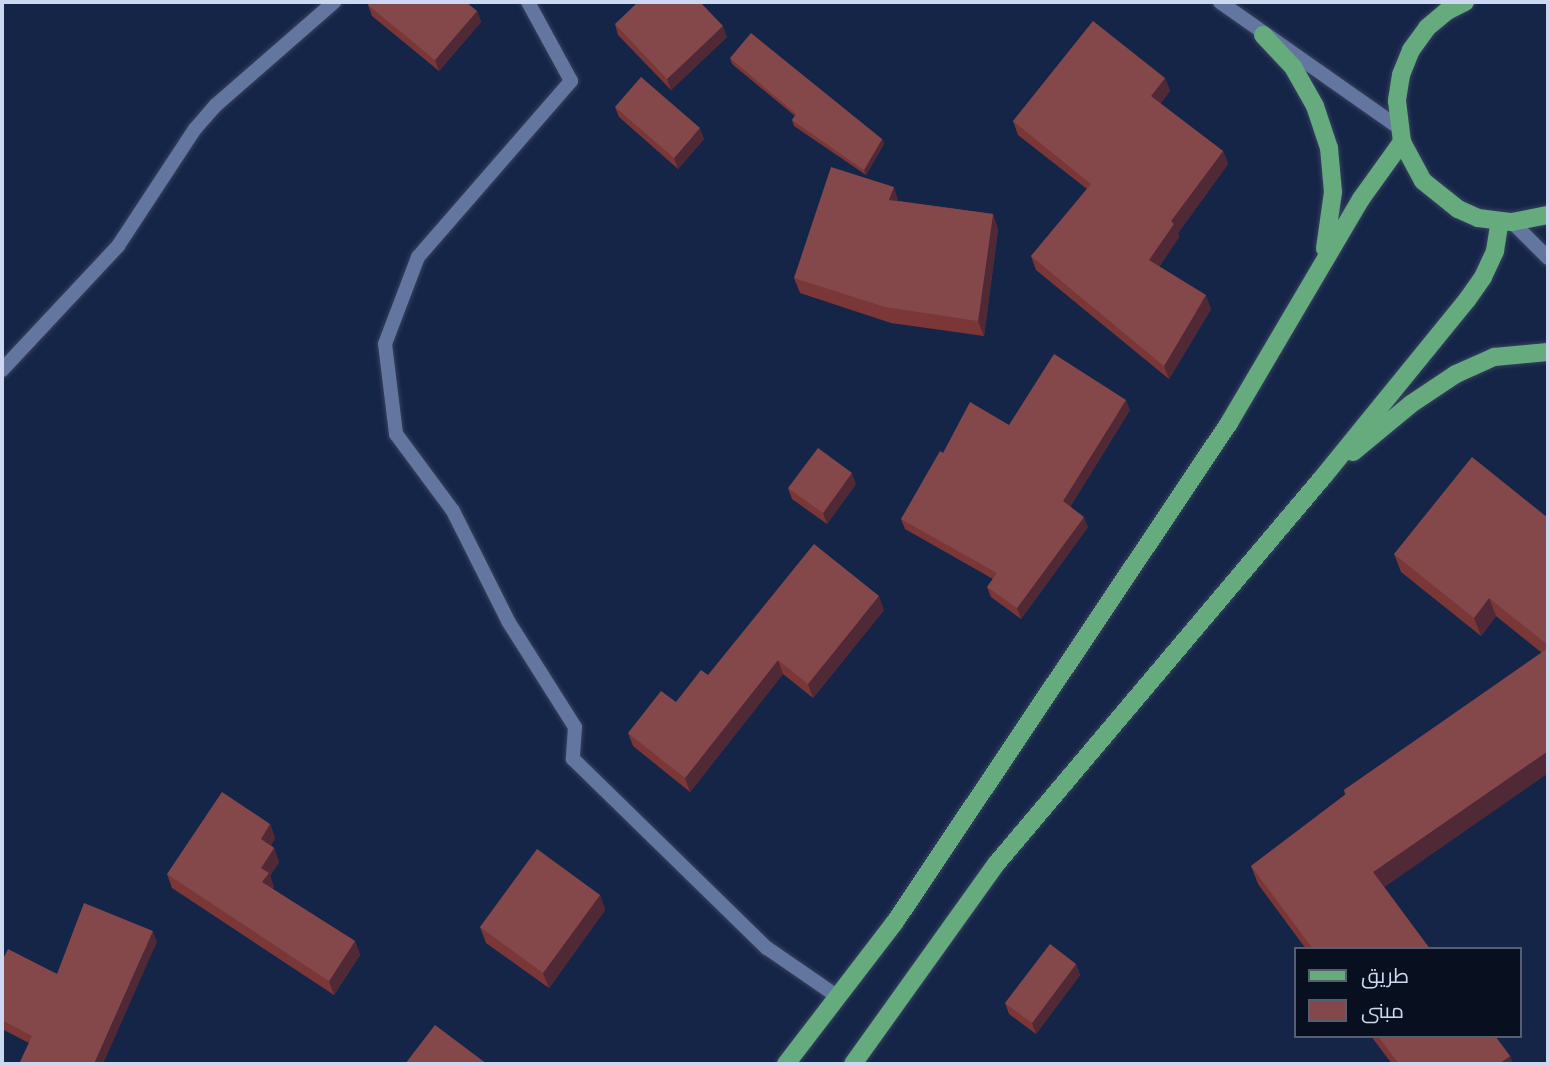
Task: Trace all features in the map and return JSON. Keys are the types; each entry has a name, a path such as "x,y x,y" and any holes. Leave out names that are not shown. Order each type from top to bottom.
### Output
{"main road":[{"path":"1465,2 1427,28 1411,50 1401,75 1397,101 1400,135 1423,181 1439,197 1478,218 1506,222 1548,215"},
{"path":"1263,35 1293,67 1315,106 1329,148 1333,192 1330,226 1315,279"},
{"path":"786,1064 903,910 1229,423 1400,135"},
{"path":"853,1064 998,863 1323,477 1483,277 1506,222"},
{"path":"1323,477 1411,404 1455,374 1494,357 1548,352"}],"street":[{"path":"2,370 118,246 195,129 216,105 334,2"},
{"path":"528,2 570,80 418,257 386,344 396,434 453,511 508,621 575,727 573,759 766,948 838,997"},
{"path":"1220,2 1400,135"},
{"path":"1506,222 1548,258"}],"building":[{"path":"370,2 466,2 477,11 435,60 368,5"},
{"path":"638,2 700,2 723,26 667,79 615,24"},
{"path":"1093,21 1165,78 1151,96 1223,151 1171,221 1174,224 1149,260 1206,295 1164,366 1031,256 1091,184 1013,121"},
{"path":"751,33 882,139 864,170 792,120 796,114 730,58"},
{"path":"641,77 700,128 674,158 615,107"},
{"path":"831,167 894,187 889,200 993,214 978,321 885,307 794,278"},
{"path":"1054,354 1126,400 1063,501 1084,517 1017,608 987,587 997,573 901,519 940,451 943,453 970,402 1009,425"},
{"path":"818,448 852,473 823,513 788,488"},
{"path":"1472,457 1548,518 1548,645 1489,598 1474,618 1394,554"},
{"path":"814,544 879,596 808,684 778,660 685,778 628,733 661,691 676,702 701,670 708,675"},
{"path":"1548,648 1548,751 1373,872 1429,947 1312,947 1251,866 1346,794 1344,790"},
{"path":"222,792 270,824 261,839 274,848 261,868 269,873 262,882 355,941 329,981 167,874"},
{"path":"537,849 600,895 543,973 480,927"},
{"path":"84,903 153,931 94,1064 19,1064 32,1036 2,1020 2,961 8,949 57,974"},
{"path":"1050,944 1076,964 1032,1023 1005,1003"},
{"path":"435,1025 487,1064 405,1064"},
{"path":"1380,1038 1496,1038 1510,1056 1499,1064 1399,1064"}]}
